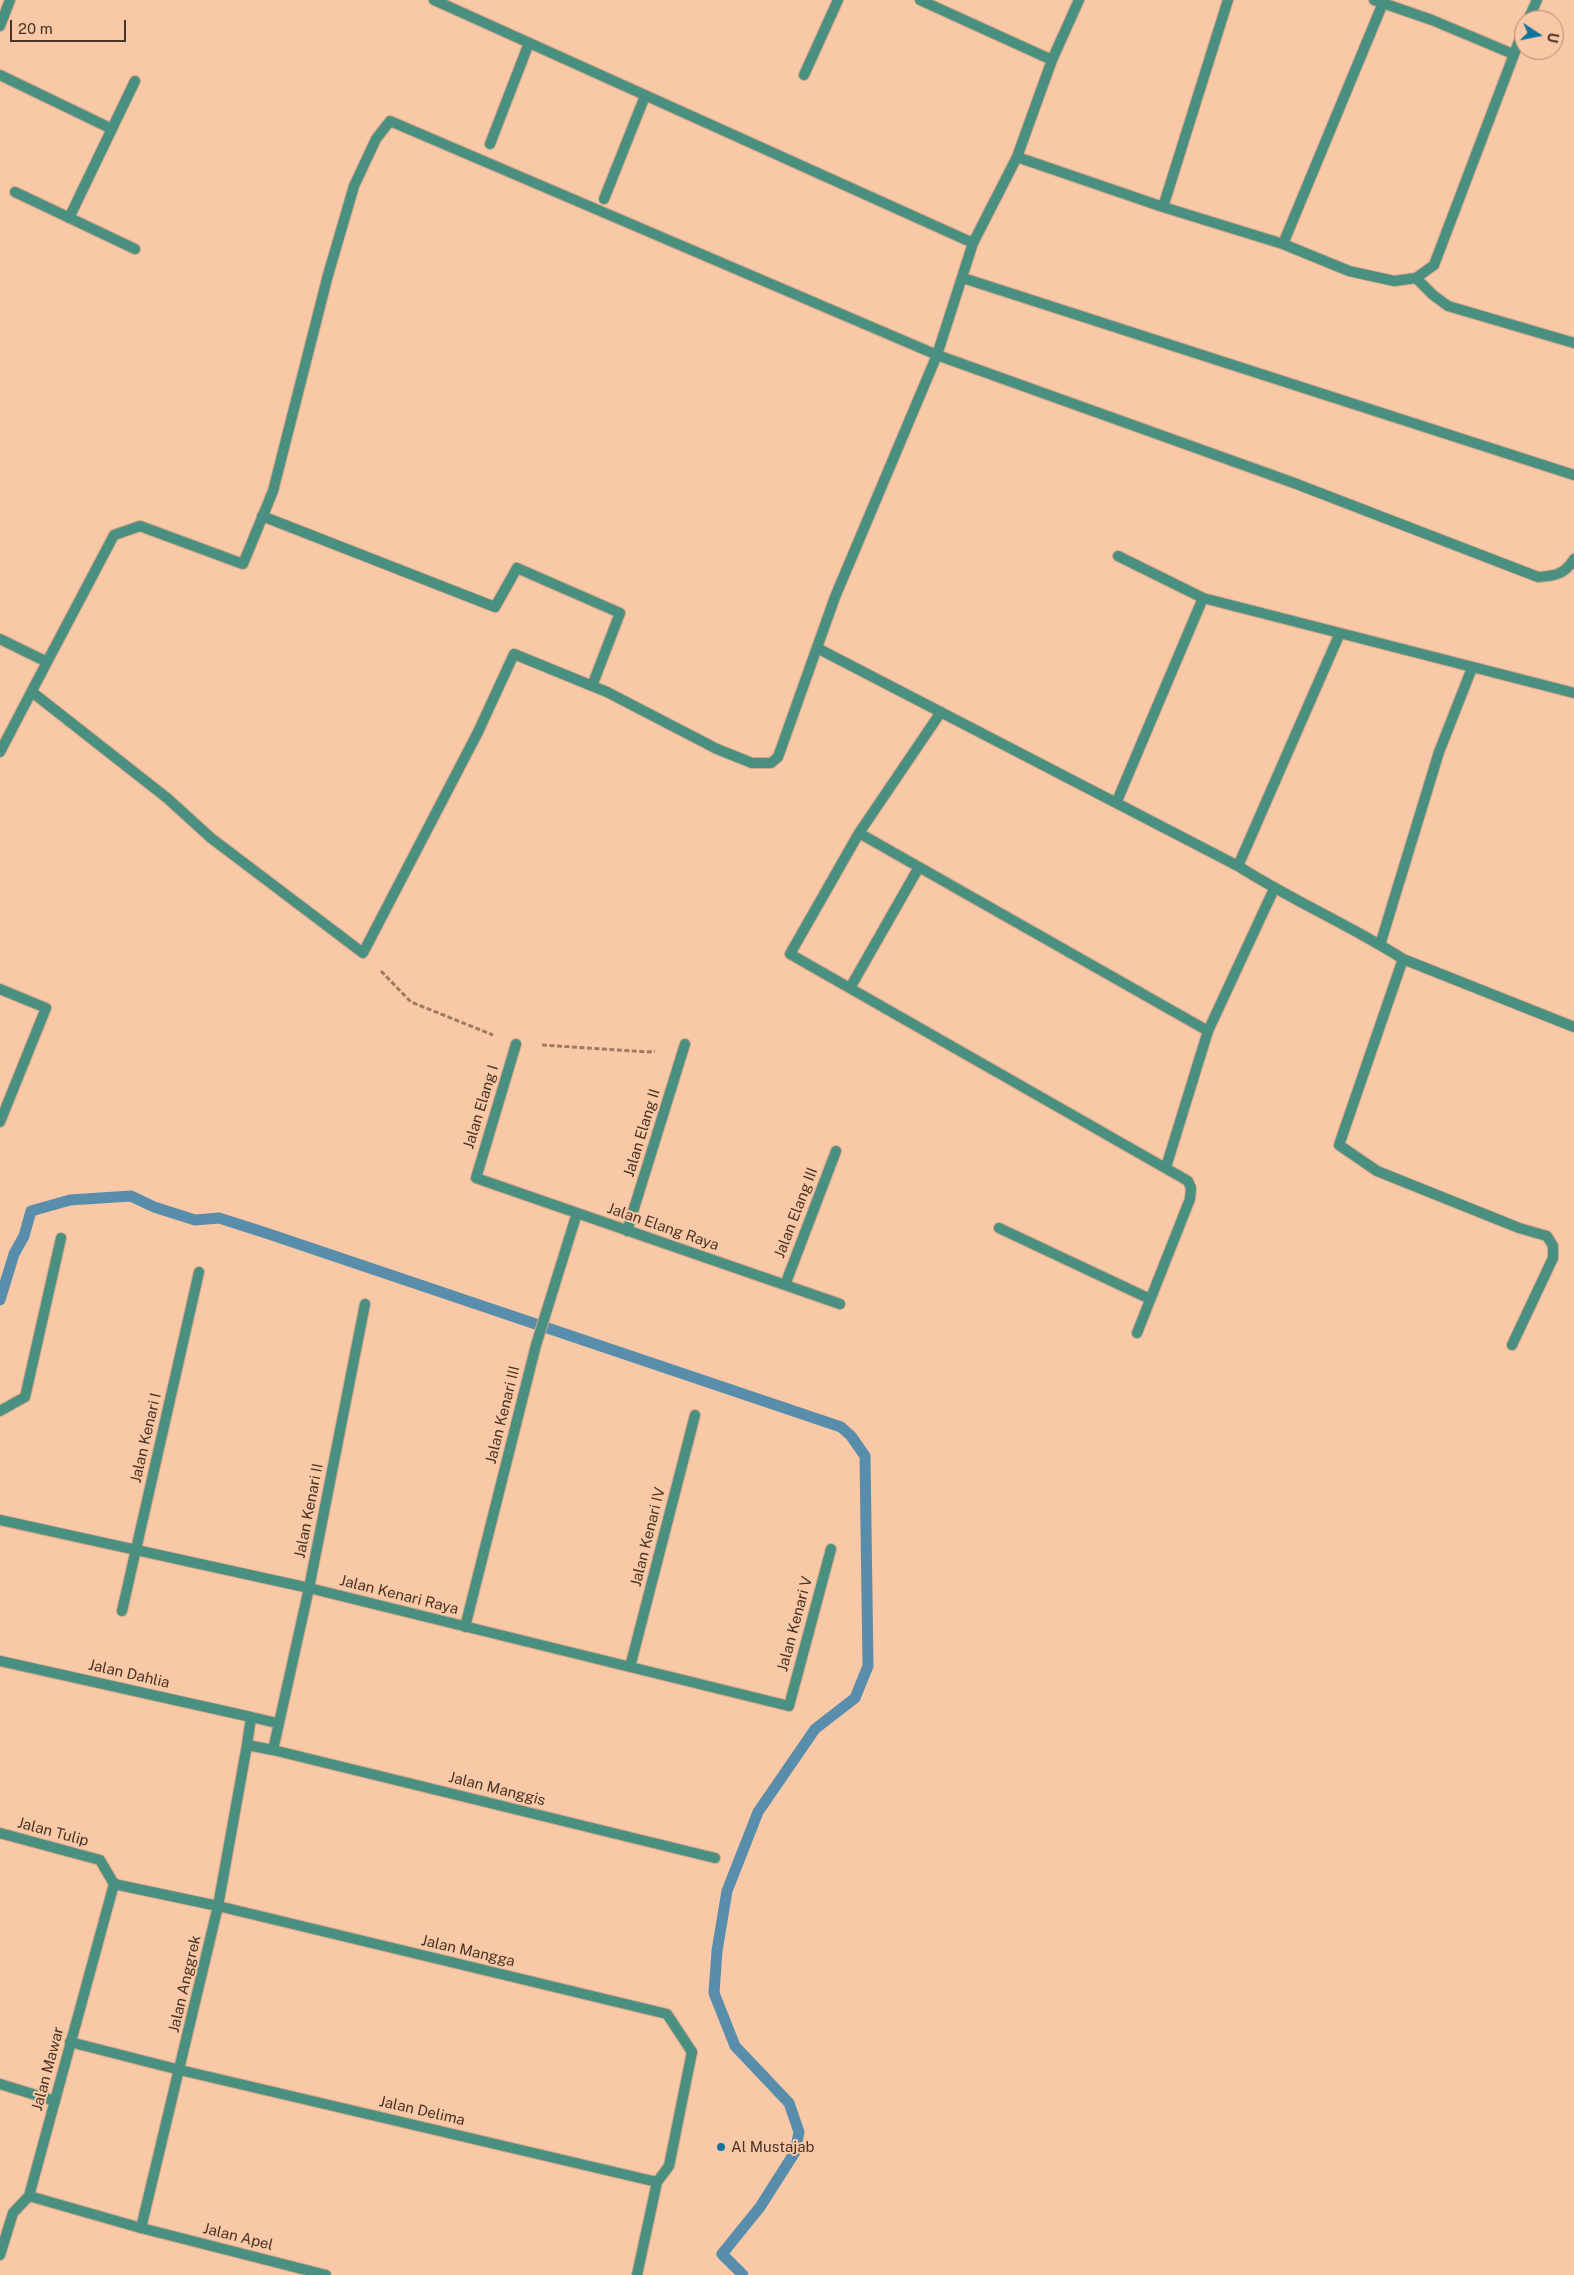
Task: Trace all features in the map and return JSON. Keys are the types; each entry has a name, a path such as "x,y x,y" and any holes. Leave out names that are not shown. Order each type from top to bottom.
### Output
{"street":[{"path":"0,26 10,0"},
{"path":"434,0 972,244"},
{"path":"804,75 838,0"},
{"path":"920,0 1052,60"},
{"path":"32,692 167,798 211,838 363,953 478,732 514,654 592,686 717,749 752,763 771,763 778,757 835,597 937,356 963,278 972,244 1017,157 1052,60 1079,0"},
{"path":"1163,207 1228,0"},
{"path":"1017,157 1163,207 1283,244 1349,271 1394,281 1416,278 1434,266 1513,54 1378,2 1283,244"},
{"path":"490,144 529,43"},
{"path":"0,75 112,129"},
{"path":"69,218 135,81"},
{"path":"604,199 645,96"},
{"path":"0,752 114,535 140,526 243,564 273,491 328,275 354,186 376,139 390,121 937,356 1294,484 1538,577 1557,576 1570,566 1574,559"},
{"path":"15,192 135,249"},
{"path":"963,278 1574,475"},
{"path":"1416,278 1433,296 1448,306 1574,343"},
{"path":"262,516 495,607 517,568 620,613 592,686"},
{"path":"1118,556 1203,598 1574,693"},
{"path":"1117,801 1203,598"},
{"path":"1238,866 1340,633"},
{"path":"0,639 47,662"},
{"path":"817,648 1117,801 1238,866 1274,889 1380,944 1403,960 1574,1027"},
{"path":"1380,944 1439,752 1472,668"},
{"path":"941,712 859,833 790,954 1188,1181 1191,1188 1190,1199 1137,1333"},
{"path":"859,833 1208,1031"},
{"path":"850,988 919,867"},
{"path":"1166,1167 1208,1031 1274,889"},
{"path":"1403,960 1339,1145 1376,1170 1519,1228 1547,1236 1553,1246 1553,1258 1512,1345"},
{"path":"0,989 46,1008 0,1122"},
{"name":"Jalan Elang I","path":"476,1178 516,1044"},
{"name":"Jalan Elang II","path":"627,1231 685,1044"},
{"name":"Jalan Elang III","path":"785,1285 836,1152"},
{"name":"Jalan Elang Raya","path":"476,1178 840,1304"},
{"name":"Jalan Kenari III","path":"466,1627 536,1345 577,1213"},
{"path":"999,1228 1150,1299"},
{"path":"0,1411 25,1397 61,1238"},
{"name":"Jalan Kenari I","path":"122,1611 199,1272"},
{"name":"Jalan Kenari II","path":"272,1750 309,1588 365,1304"},
{"name":"Jalan Kenari IV","path":"630,1667 695,1415"},
{"name":"Jalan Kenari Raya","path":"0,1520 309,1588 789,1706"},
{"name":"Jalan Kenari V","path":"789,1706 830,1550"},
{"name":"Jalan Dahlia","path":"0,1661 277,1723"},
{"name":"Jalan Anggrek","path":"142,2228 218,1906 251,1717"},
{"name":"Jalan Manggis","path":"246,1745 715,1858"},
{"name":"Jalan Tulip","path":"0,1833 100,1860 114,1884"},
{"name":"Jalan Mangga","path":"114,1884 218,1906 667,2014 692,2052 669,2166 657,2182"},
{"name":"Jalan Mawar","path":"0,2255 14,2213 29,2196 114,1884"},
{"name":"Jalan Delima","path":"70,2042 180,2070 657,2182"},
{"path":"0,2084 55,2101"},
{"path":"637,2275 657,2182"},
{"name":"Jalan Apel","path":"29,2196 142,2228 326,2275"}],"waterway":[{"path":"0,1300 14,1254 24,1236 31,1211 70,1200 131,1196 154,1207 195,1220 219,1218 266,1233 841,1427 851,1436 865,1456 868,1666 855,1698 815,1729 758,1812 727,1891 717,1951 714,1993 735,2046 789,2103 799,2132 795,2152 760,2207 722,2254 743,2275"}],"place":[{"name":"Al Mustajab","path":"721,2147"}]}
